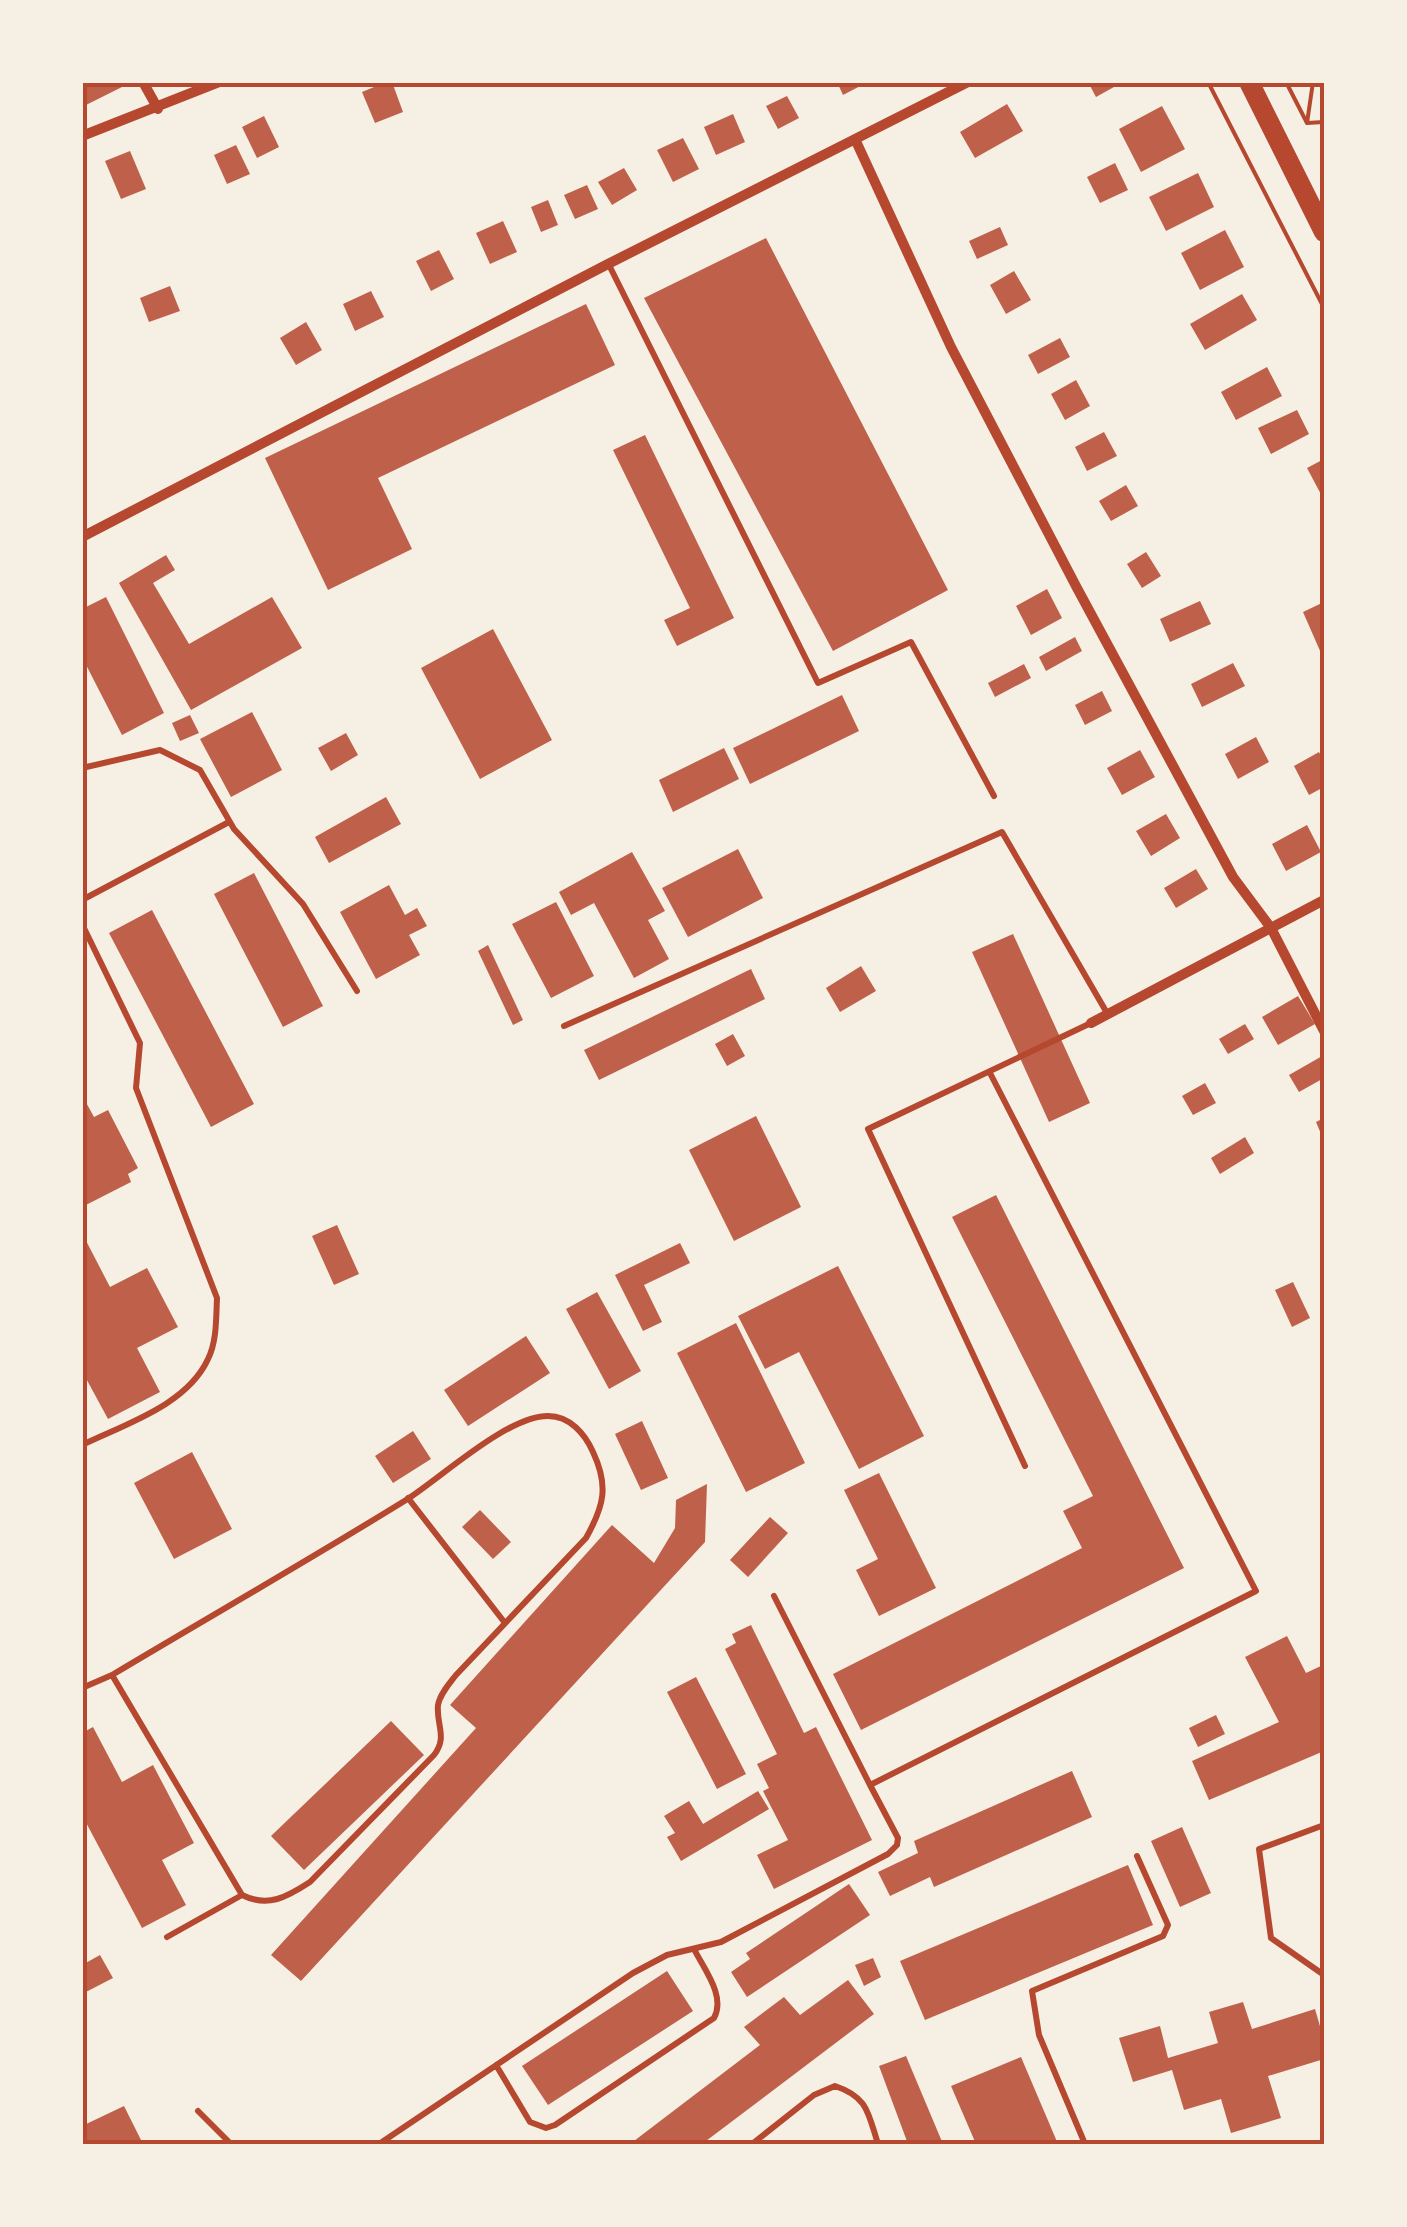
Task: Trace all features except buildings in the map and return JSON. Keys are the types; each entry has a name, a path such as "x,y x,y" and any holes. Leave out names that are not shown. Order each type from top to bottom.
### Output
{"main road":[{"path":"1248,82 1324,232"}],"street":[{"path":"143,82 158,109"},
{"path":"82,136 219,82"},
{"path":"82,538 968,82"},
{"path":"856,139 951,347 1068,571 1233,877 1271,928 1324,1031"},
{"path":"1091,1023 1324,900"}],"lane":[{"path":"608,264 818,683 911,642 994,796"},
{"path":"82,768 160,750 200,770 230,822 304,904 357,991"},
{"path":"82,900 230,822"},
{"path":"564,1026 1002,832 1108,1014"},
{"path":"82,924 140,1044 136,1088 217,1298 209,1358 188,1390 82,1446"},
{"path":"1025,1466 868,1129 1091,1023"},
{"path":"870,1785 1256,1591 990,1073"},
{"path":"82,1688 112,1675 408,1498 512,1426 551,1416 566,1420 577,1428 593,1452 605,1488 598,1516 586,1538 441,1695 438,1706 442,1740 434,1756 310,1882 288,1896 256,1902 242,1894 112,1675"},
{"path":"408,1498 505,1623"},
{"path":"382,2142 633,1973 668,1955 721,1942 888,1854 897,1845 898,1838 774,1596"},
{"path":"1324,1825 1259,1849 1271,1938 1324,1975"},
{"path":"1085,2144 1039,2035 1032,1991 1163,1936 1168,1925 1137,1856"},
{"path":"167,1937 242,1894"},
{"path":"496,2065 530,2122 546,2128 555,2125 714,2018 718,2012 716,1992 694,1950"},
{"path":"752,2144 814,2096 834,2086 856,2094 868,2112 878,2144"},
{"path":"198,2111 230,2144"}],"path":[{"path":"1208,82 1324,308"},
{"path":"1286,82 1307,123"},
{"path":"1307,123 1313,82"},
{"path":"1307,123 1324,122"}]}
